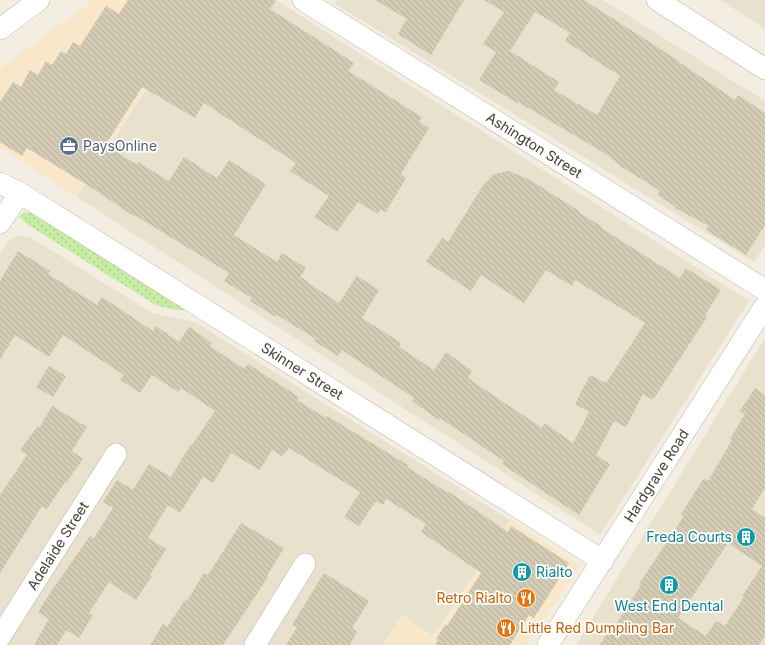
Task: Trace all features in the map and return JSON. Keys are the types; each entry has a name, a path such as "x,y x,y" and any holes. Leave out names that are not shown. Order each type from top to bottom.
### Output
{"street":[{"path":"0,29 40,0"},
{"name":"Ashington Street","path":"303,0 765,290"},
{"path":"657,0 765,69"},
{"name":"Skinner Street","path":"0,183 20,192 603,561"},
{"path":"0,223 20,192"},
{"name":"Hardgrave Road","path":"548,645 765,306"},
{"name":"Adelaide Street","path":"0,637 116,454"},
{"path":"255,645 305,564"}],"shaded area":[{"path":"93,0 276,0 195,118 145,89 77,197 0,147 0,69"},
{"path":"276,0 749,301 600,535 77,197 146,89 195,118"},
{"path":"337,0 603,0 765,101 765,245 754,262 335,4"},
{"path":"720,0 765,0 765,29"},
{"path":"19,235 30,237 152,313 195,322 510,520 433,636 402,615 383,645 0,645 0,253 8,241"},
{"path":"765,338 765,645 576,645"},
{"path":"510,520 580,565 527,645 383,645 402,615 433,636"}],"green space":[{"path":"24,212 32,213 188,310 171,309 154,304 28,225 19,217"}],"building":[{"path":"128,0 276,0 270,9 354,63 348,71 422,117 419,122 429,128 401,174 406,178 386,212 381,209 378,214 358,202 337,232 314,217 329,196 290,171 296,163 204,103 195,118 142,87 108,141 112,143 109,147 137,165 138,162 169,181 184,157 217,178 229,160 266,184 234,235 277,262 282,253 306,268 300,277 339,303 357,276 379,290 362,318 401,343 399,347 434,370 446,352 472,371 468,378 542,428 545,423 573,443 589,412 575,404 590,375 606,383 645,323 575,280 572,286 546,270 524,303 481,275 471,291 426,262 442,238 448,242 482,187 494,174 509,171 530,180 579,211 578,212 601,226 601,228 680,278 686,268 721,290 705,315 707,317 653,400 643,394 626,427 614,421 596,455 610,464 579,515 502,464 504,461 440,418 439,420 412,401 414,398 342,350 338,356 314,341 316,339 277,315 276,317 250,301 252,298 224,281 229,273 136,216 135,217 92,188 27,148 22,156 0,142 0,102 13,82 21,87 30,70 38,75 46,61 52,65 61,51 66,54 73,42 80,46 106,6 119,14"},
{"path":"375,0 464,0 431,55 398,34 407,19"},
{"path":"484,0 584,0 679,61 735,100 738,95 765,113 765,225 746,255 706,230 709,226 675,208 676,207 657,195 660,191 622,167 606,154 479,80 496,52 483,44 504,12","holes":["535,12 570,33 565,41 620,76 597,115 554,90 559,82 510,51"]},
{"path":"18,251 50,271 48,274 97,305 102,297 153,331 156,326 179,342 189,327 212,343 210,346 244,369 248,364 299,397 297,400 326,418 327,416 408,465 407,467 448,493 449,492 508,532 511,526 569,563 534,618 529,615 510,645 435,645 438,640 436,639 445,625 447,626 481,573 421,532 426,524 386,499 383,505 376,501 359,526 344,517 360,492 289,448 282,456 272,450 260,470 231,453 213,483 203,477 180,513 168,505 148,538 166,549 150,575 152,576 136,600 109,582 89,613 93,615 79,638 66,630 57,645 34,645 49,619 38,612 90,536 94,538 113,508 103,502 117,480 133,490 149,464 171,477 191,444 192,445 215,411 181,388 178,392 152,375 140,393 120,380 124,375 63,335 49,357 15,335 0,360 0,281"},
{"path":"49,366 66,376 53,397 36,387"},
{"path":"755,388 765,395 765,488 752,509 765,518 765,636 759,645 600,645 613,624 615,626 641,585 639,584 684,516 681,514 704,478 708,481 745,414 740,411","holes":["728,543 762,566 742,596 744,597 725,626 716,621 706,636 678,618"]},
{"path":"52,406 87,427 72,451 83,459 47,509 42,506 0,573 0,495 27,455 20,450 37,427 39,428"},
{"path":"241,523 284,548 267,576 268,577 223,645 150,645 163,624 167,627 185,600 187,601 204,573 208,575"},
{"path":"324,573 369,601 352,628 357,632 350,645 286,645 297,627 292,625"}],"place":[{"name":"PaysOnline","path":"69,146"},
{"name":"Freda Courts","path":"746,537"},
{"name":"Rialto","path":"522,572"},
{"name":"West End Dental","path":"669,585"},
{"name":"Retro Rialto","path":"526,598"},
{"name":"Little Red Dumpling Bar","path":"506,628"}]}
